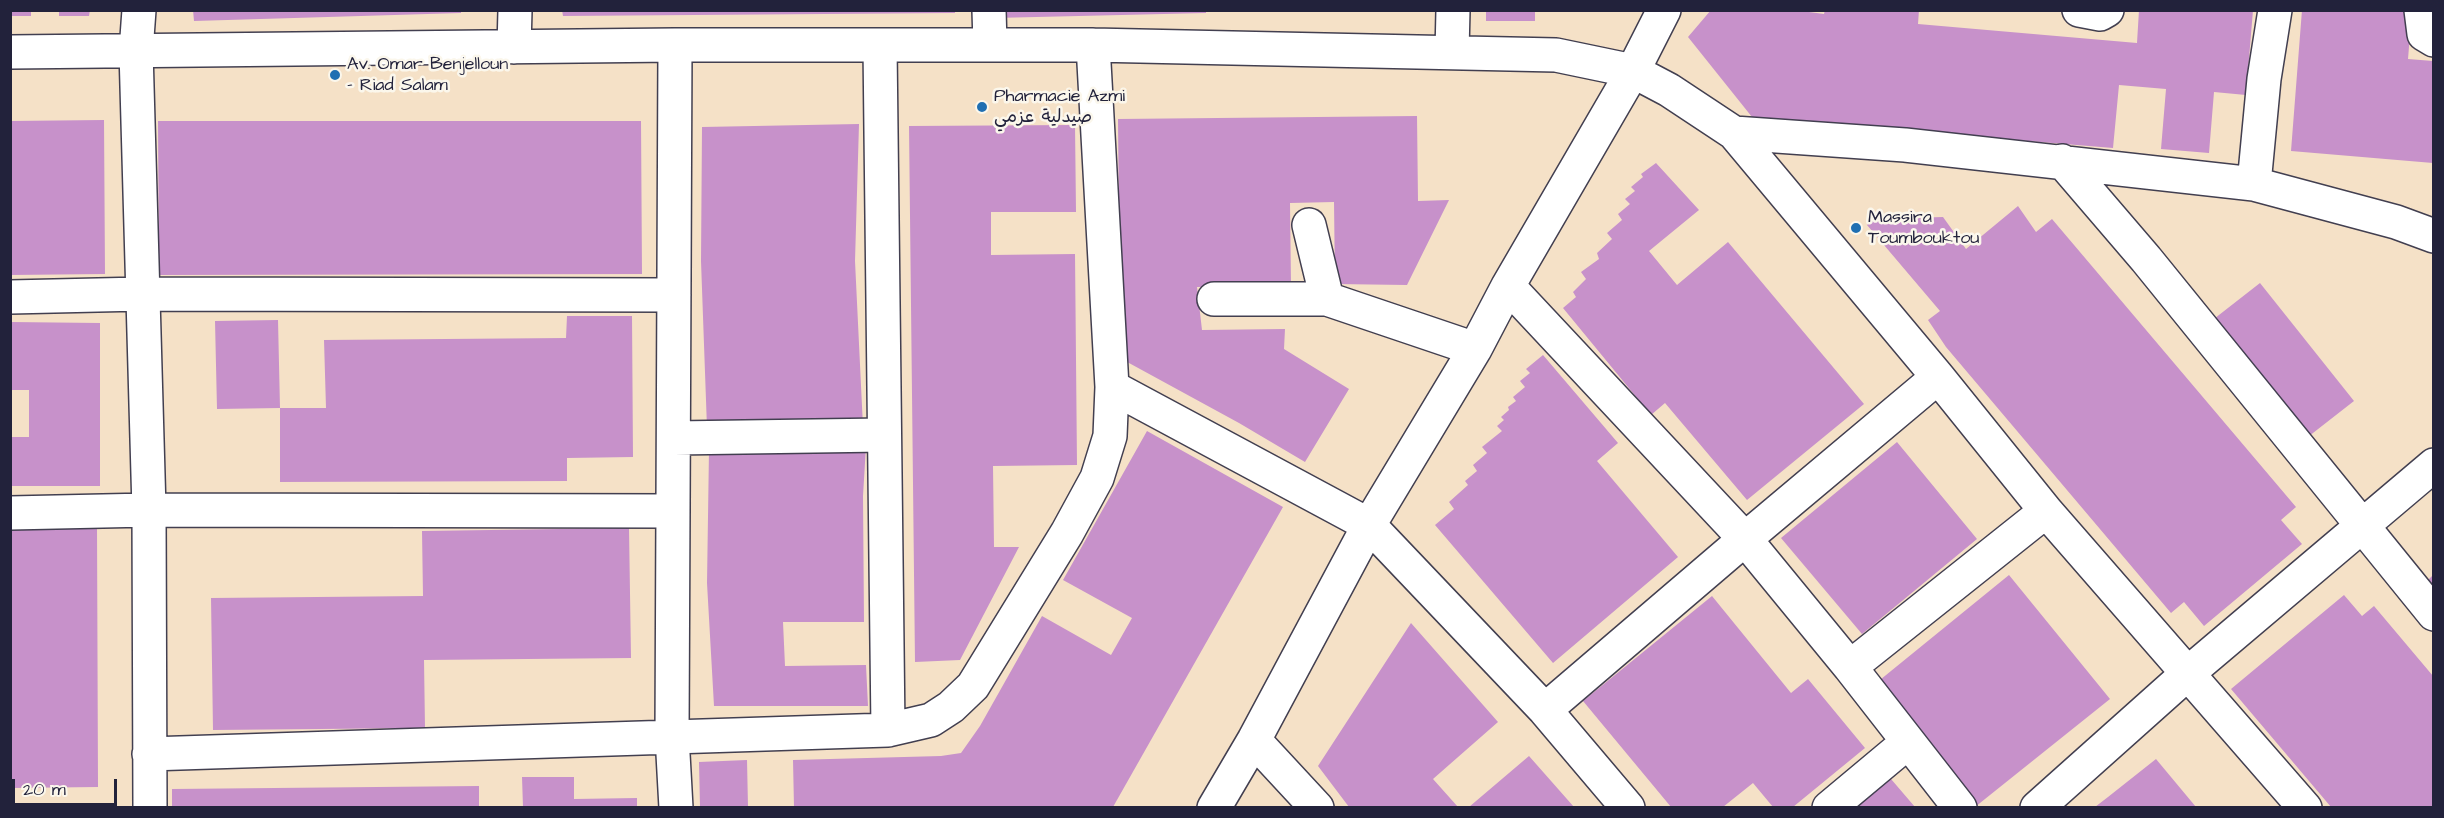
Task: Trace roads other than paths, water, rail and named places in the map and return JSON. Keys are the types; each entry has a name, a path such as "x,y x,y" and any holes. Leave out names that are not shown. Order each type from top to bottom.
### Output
{"street":[{"path":"140,10 136,51 149,510 150,807"},
{"path":"514,47 515,10"},
{"path":"989,10 990,44"},
{"path":"1452,52 1453,10"},
{"path":"1214,807 1254,740 1369,525 1475,349 1508,286 1633,71 1664,10"},
{"path":"2079,10 2100,14 2107,10"},
{"path":"2254,184 2264,79 2275,10"},
{"path":"2421,10 2424,34 2433,40"},
{"path":"10,52 675,45 1093,45 1556,55 1633,71 1669,90 1734,133 1938,377 2046,511 2305,807"},
{"path":"675,45 672,736 676,807"},
{"path":"149,754 888,729 931,720 951,707 973,686 1066,533 1097,478 1110,436 1112,387 1093,45"},
{"path":"880,46 888,729"},
{"path":"1734,133 1905,145 2254,184 2396,222 2433,236"},
{"path":"2062,161 2146,259 2433,614"},
{"path":"1309,225 1327,299"},
{"path":"1508,286 1744,539 1850,667 1960,807"},
{"path":"10,297 142,294 675,295"},
{"path":"1214,299 1327,299 1475,349"},
{"path":"1545,710 1744,539 1938,377"},
{"path":"1112,387 1369,525 1545,710 1628,807"},
{"path":"674,438 884,435"},
{"path":"2037,807 2187,674 2433,465"},
{"path":"10,513 149,510 674,511"},
{"path":"1850,667 2046,511"},
{"path":"1254,740 1317,807"},
{"path":"1829,807 1908,742"}],"place":[{"name":"Av. Omar Benjelloun - Riad Salam","path":"335,75"},
{"name":"Pharmacie Azmi صيدلية عزمي","path":"982,107"},
{"name":"Massira Toumbouktou","path":"1856,228"}]}
